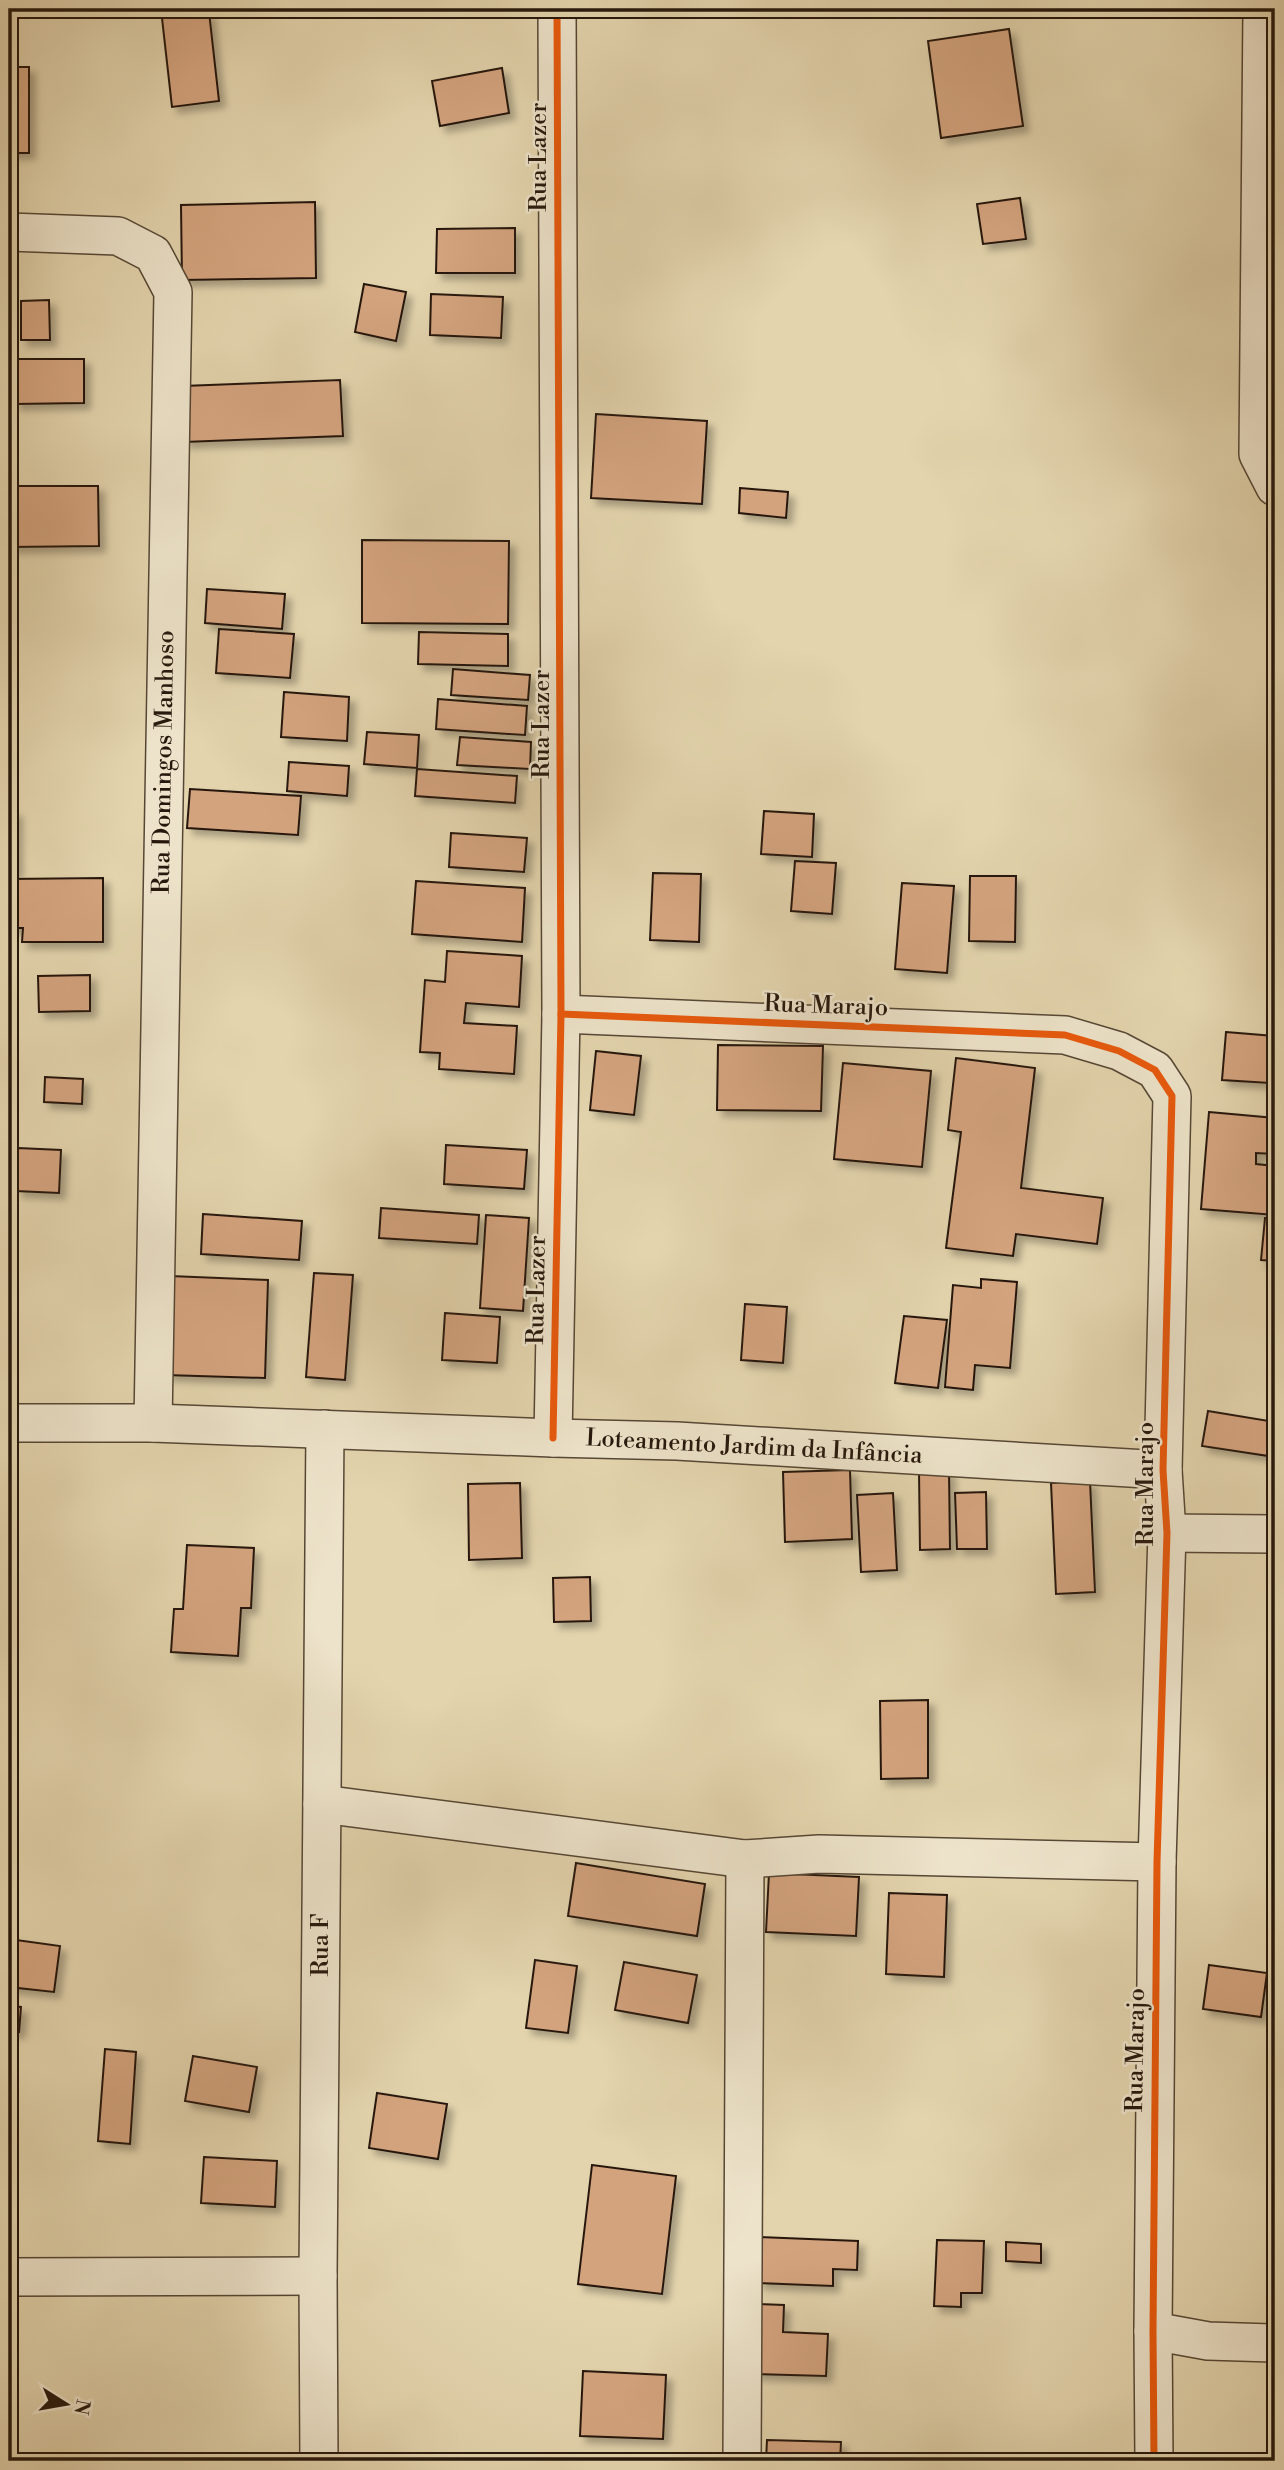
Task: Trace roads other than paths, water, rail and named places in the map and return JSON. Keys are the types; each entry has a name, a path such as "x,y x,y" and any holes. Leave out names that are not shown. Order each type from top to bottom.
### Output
{"street":[{"name":"Rua Lazer","path":"553,1438 561,1014 557,9"},
{"path":"1262,9 1258,454 1275,488"},
{"name":"Rua Domingos Manhoso","path":"9,232 118,236 153,254 173,292 153,1423"},
{"name":"Rua Marajo","path":"561,1014 1065,1035 1119,1051 1155,1070 1172,1097 1163,1470 1167,1533 1157,1862 1154,2461"},
{"name":"Loteamento Jardim da Infância","path":"9,1423 153,1423 677,1441 1163,1470"},
{"name":"Rua F","path":"319,2461 325,1429"},
{"path":"1167,1533 1275,1534"},
{"path":"322,1804 745,1859 819,1854 1157,1862"},
{"path":"742,2461 745,1859"},
{"path":"9,2277 318,2276"},
{"path":"1153,2332 1208,2341 1275,2343"}]}
